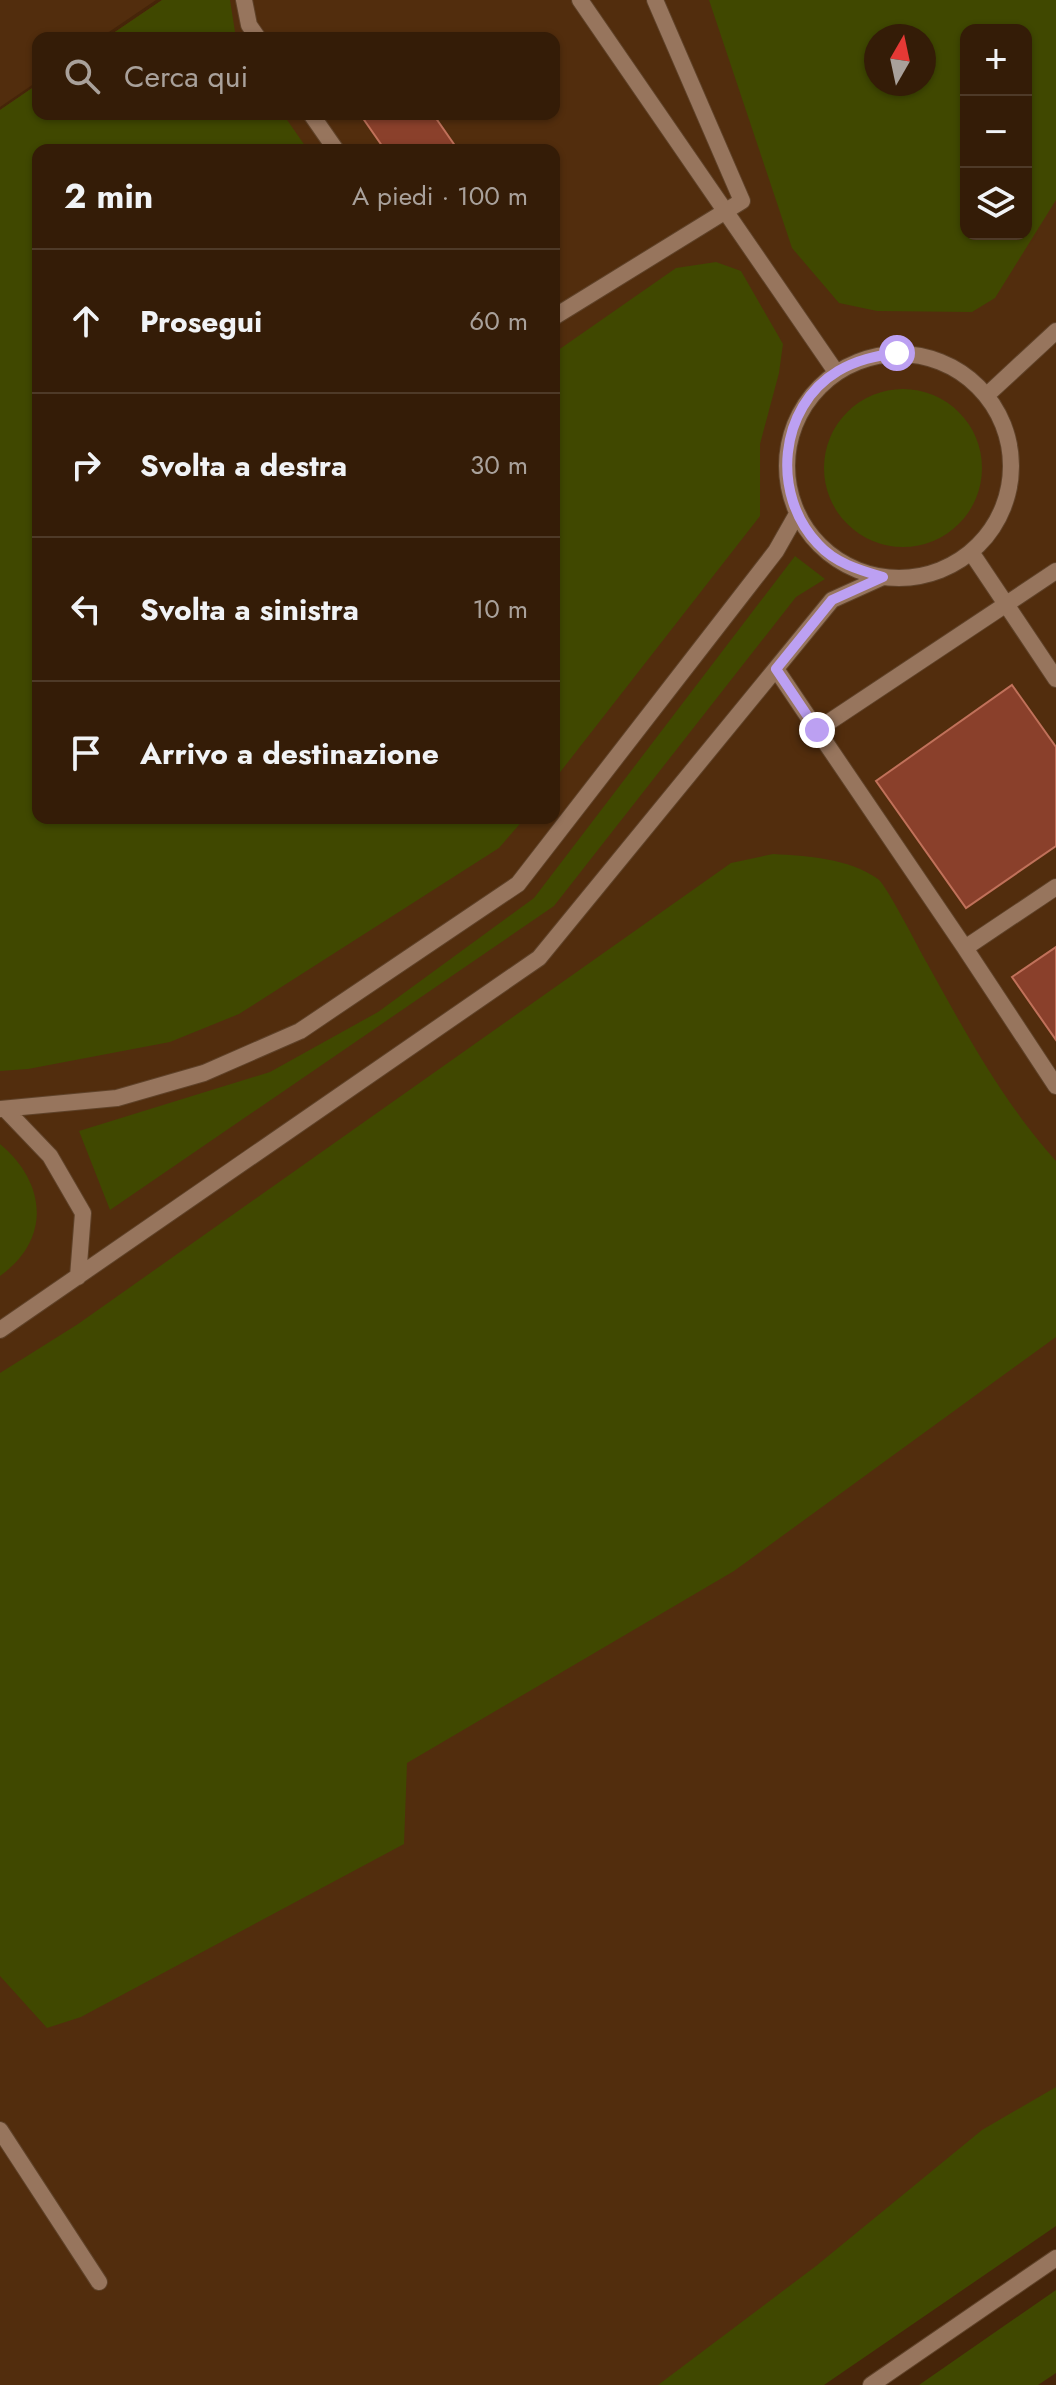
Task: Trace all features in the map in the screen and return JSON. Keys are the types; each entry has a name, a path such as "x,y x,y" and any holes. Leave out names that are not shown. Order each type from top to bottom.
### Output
{"street":[{"path":"244,0 249,25 254,32"},
{"path":"580,0 836,372"},
{"path":"560,313 742,201 655,0"},
{"path":"315,120 332,144"},
{"path":"987,395 1056,331"},
{"path":"897,353 929,357 959,369 987,395 1006,428 1013,467 1006,505 987,538 958,563 922,577 883,577 848,566 818,544 797,514 787,484 787,452 795,421 812,394 836,372 864,358 897,353"},
{"path":"3,1109 117,1098 218,1067 300,1031 518,884 776,551 797,514"},
{"path":"971,552 1056,679"},
{"path":"817,730 1056,571"},
{"path":"0,1330 539,958 832,600 883,577"},
{"path":"776,669 1056,1086"},
{"path":"965,948 1056,887"},
{"path":"3,1109 50,1156 83,1213 78,1277"},
{"path":"0,2130 99,2282"},
{"path":"871,2385 1056,2258"}],"shaded area":[{"path":"0,0 156,0 109,32 32,32 32,85 0,107"},
{"path":"162,0 1056,0 1056,2206 795,2385 0,2385 0,110 32,88 32,120 560,120 560,32 115,32"}],"green space":[{"path":"162,0 230,0 235,32 115,32"},
{"path":"709,0 1056,0 1056,200 1032,239 1032,24 960,24 960,240 1031,240 995,298 972,312 877,311 839,303 792,248"},
{"path":"32,88 32,120 287,120 304,144 32,144 32,824 520,824 499,848 239,1014 170,1042 28,1069 0,1071 0,110"},
{"path":"716,262 741,271 783,344 779,373 760,444 760,516 560,772 560,349 676,268"},
{"path":"903,389 933,395 959,412 976,438 982,468 976,498 959,524 933,541 903,547 873,541 847,524 830,498 824,468 830,438 847,412 873,395"},
{"path":"795,556 825,579 796,597 554,906 110,1210 79,1131 270,1072 378,1012 534,898"},
{"path":"773,854 841,862 878,879 986,1066 1019,1115 1056,1161 1056,1337 734,1571 407,1763 404,1844 81,2017 47,2028 0,1976 0,1373 78,1324 731,863"},
{"path":"0,1144 27,1175 37,1210 35,1228 28,1245 17,1261 0,1276"},
{"path":"1056,2087 1056,2226 824,2385 658,2385 816,2266 982,2130"},
{"path":"1056,2290 1056,2373 1038,2385 919,2385"}],"building":[{"path":"364,120 437,120 454,144 381,144"},
{"path":"1012,685 1056,747 1056,846 966,908 876,781"},
{"path":"1056,947 1056,1040 1012,977"}],"route":[{"path":"817,730 776,669 832,600 883,577 848,566 818,544 797,514 787,484 787,452 795,421 812,394 836,372 864,358 897,353"}]}
